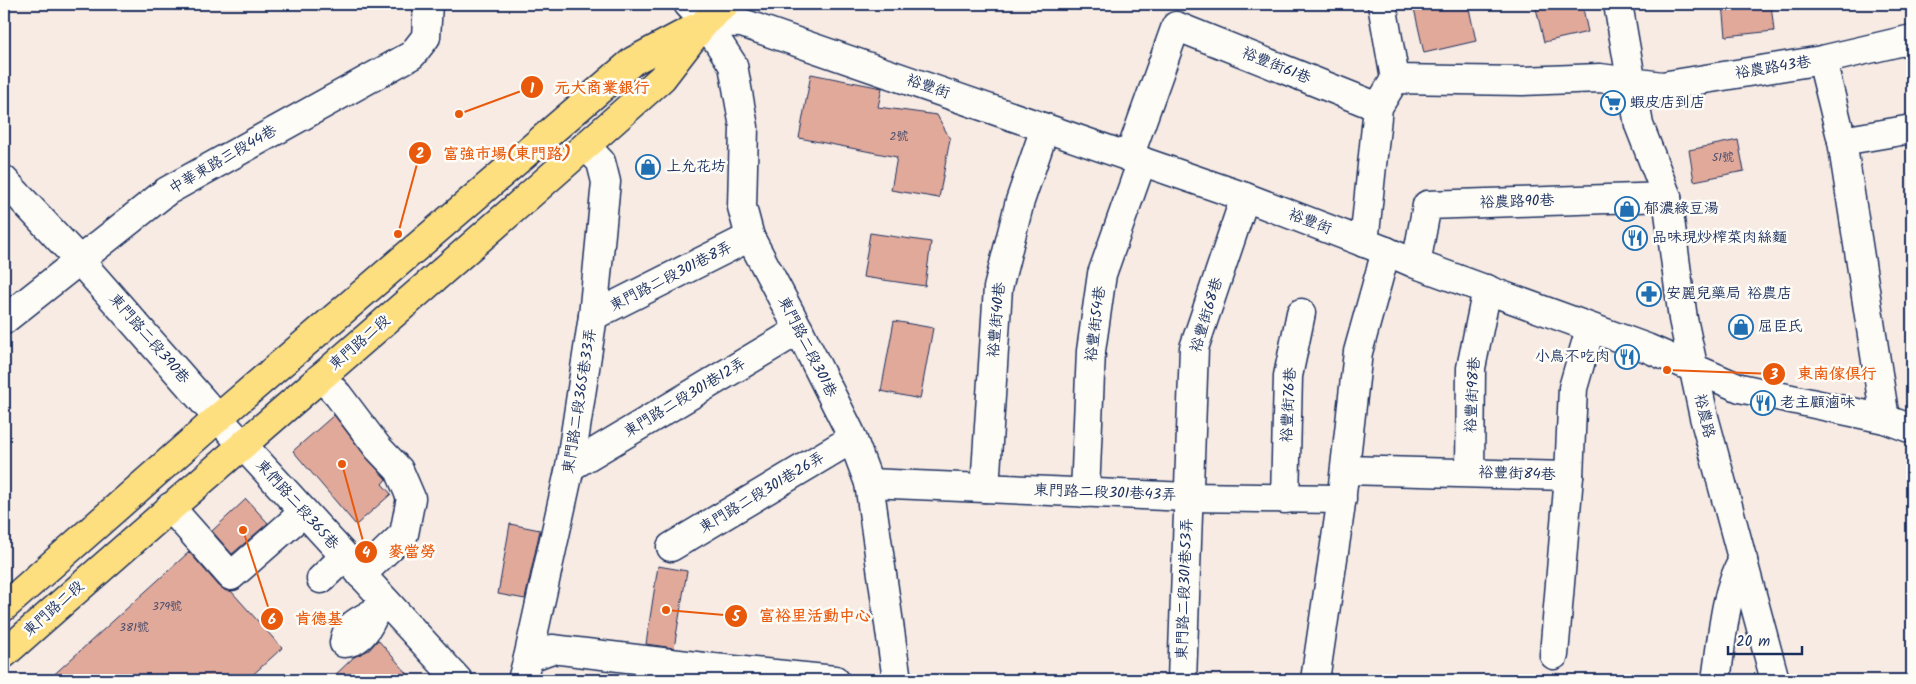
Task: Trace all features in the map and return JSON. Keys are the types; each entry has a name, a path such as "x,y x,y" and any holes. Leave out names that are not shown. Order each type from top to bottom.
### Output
{"main road":[{"name":"東門路二段","path":"4,608 218,418 633,61 696,13 725,4"},
{"name":"東門路二段","path":"4,654 662,78 696,13"}],"street":[{"name":"中華東路三段44巷","path":"4,320 168,191 412,55 426,37 428,4"},
{"path":"1315,680 1342,499 1358,352 1375,247 1378,107 1395,79 1382,4"},
{"name":"裕農路","path":"1618,4 1639,125 1667,197 1683,319 1712,452 1775,680"},
{"name":"裕豐街","path":"696,13 742,23 1245,197 1416,264 1590,329 1647,348 1740,388 1885,419 1912,429"},
{"name":"東門路二段301巷","path":"696,13 733,65 744,127 742,207 750,238 799,330 852,439 869,483 897,680"},
{"name":"裕豐街61巷","path":"1135,159 1176,26 1378,107"},
{"name":"裕農路43巷","path":"1395,79 1522,81 1600,78 1662,86 1822,60 1912,39"},
{"path":"1822,60 1842,141 1885,419"},
{"name":"裕豐街40巷","path":"985,488 998,288 1020,201 1045,128"},
{"path":"1842,141 1912,128"},
{"name":"東門路二段365巷33弄","path":"525,669 570,467 593,316 606,182 600,162 586,146"},
{"name":"裕豐街54巷","path":"1085,493 1091,351 1102,274 1135,159"},
{"name":"東門路二段390巷","path":"4,180 79,260 218,418"},
{"name":"裕豐街68巷","path":"1188,497 1194,348 1245,197"},
{"name":"裕農路90巷","path":"1416,264 1427,206 1667,197"},
{"name":"東門路二段301巷8弄","path":"593,316 750,238"},
{"name":"裕豐街98巷","path":"1470,472 1471,368 1487,289"},
{"name":"裕豐街76巷","path":"1286,499 1288,376 1301,313"},
{"path":"1569,476 1573,388 1590,329"},
{"name":"東門路二段301巷12弄","path":"570,467 799,330"},
{"path":"321,377 338,395 378,448 399,470 411,498 404,534 353,566 321,579"},
{"name":"東們路二段365巷","path":"218,418 353,566 381,607 458,680"},
{"name":"東門路二段301巷26弄","path":"671,547 852,439"},
{"name":"裕豐街84巷","path":"1345,470 1569,476 1554,655"},
{"name":"東門路二段301巷43弄","path":"869,483 1188,497 1342,499"},
{"name":"東門路二段301巷53弄","path":"1182,680 1188,497"},
{"path":"170,507 231,576 304,512"},
{"path":"1716,680 1725,616 1736,573 1743,560"},
{"path":"525,669 552,649 703,674 835,680"}],"building":[{"path":"1413,4 1468,4 1476,41 1424,53"},
{"path":"1535,4 1582,4 1588,32 1544,42"},
{"path":"1723,4 1771,4 1774,31 1726,36"},
{"path":"811,74 882,88 878,107 937,115 950,139 939,198 891,190 897,157 799,138"},
{"path":"1738,140 1744,171 1694,181 1689,150"},
{"path":"870,233 931,242 925,286 863,277"},
{"path":"894,321 933,328 920,399 881,391"},
{"path":"334,415 366,457 386,479 382,484 391,494 356,525 293,451"},
{"path":"246,499 268,523 232,554 212,531"},
{"path":"510,524 540,530 525,599 498,594"},
{"path":"189,552 219,586 226,591 231,591 282,648 247,680 48,680"},
{"path":"658,566 687,571 674,648 646,644"},
{"path":"378,640 413,680 330,680 354,657 369,650"},
{"path":"641,675 668,678 667,680 640,680"}],"place":[{"name":"蝦皮店到店","path":"1613,103"},
{"name":"元大商業銀行","path":"459,114"},
{"name":"上允花坊","path":"648,167"},
{"name":"郁濃綠豆湯","path":"1627,209"},
{"name":"富強市場(東門路)","path":"398,234"},
{"name":"品味現炒榨菜肉絲麵","path":"1635,238"},
{"name":"安麗兒藥局 裕農店","path":"1649,294"},
{"name":"屈臣氏","path":"1741,327"},
{"name":"小鳥不吃肉","path":"1627,357"},
{"name":"東南傢俱行","path":"1667,370"},
{"name":"老主顧滷味","path":"1763,403"},
{"name":"麥當勞","path":"342,464"},
{"name":"肯德基","path":"243,530"},
{"name":"富裕里活動中心","path":"666,610"}]}
